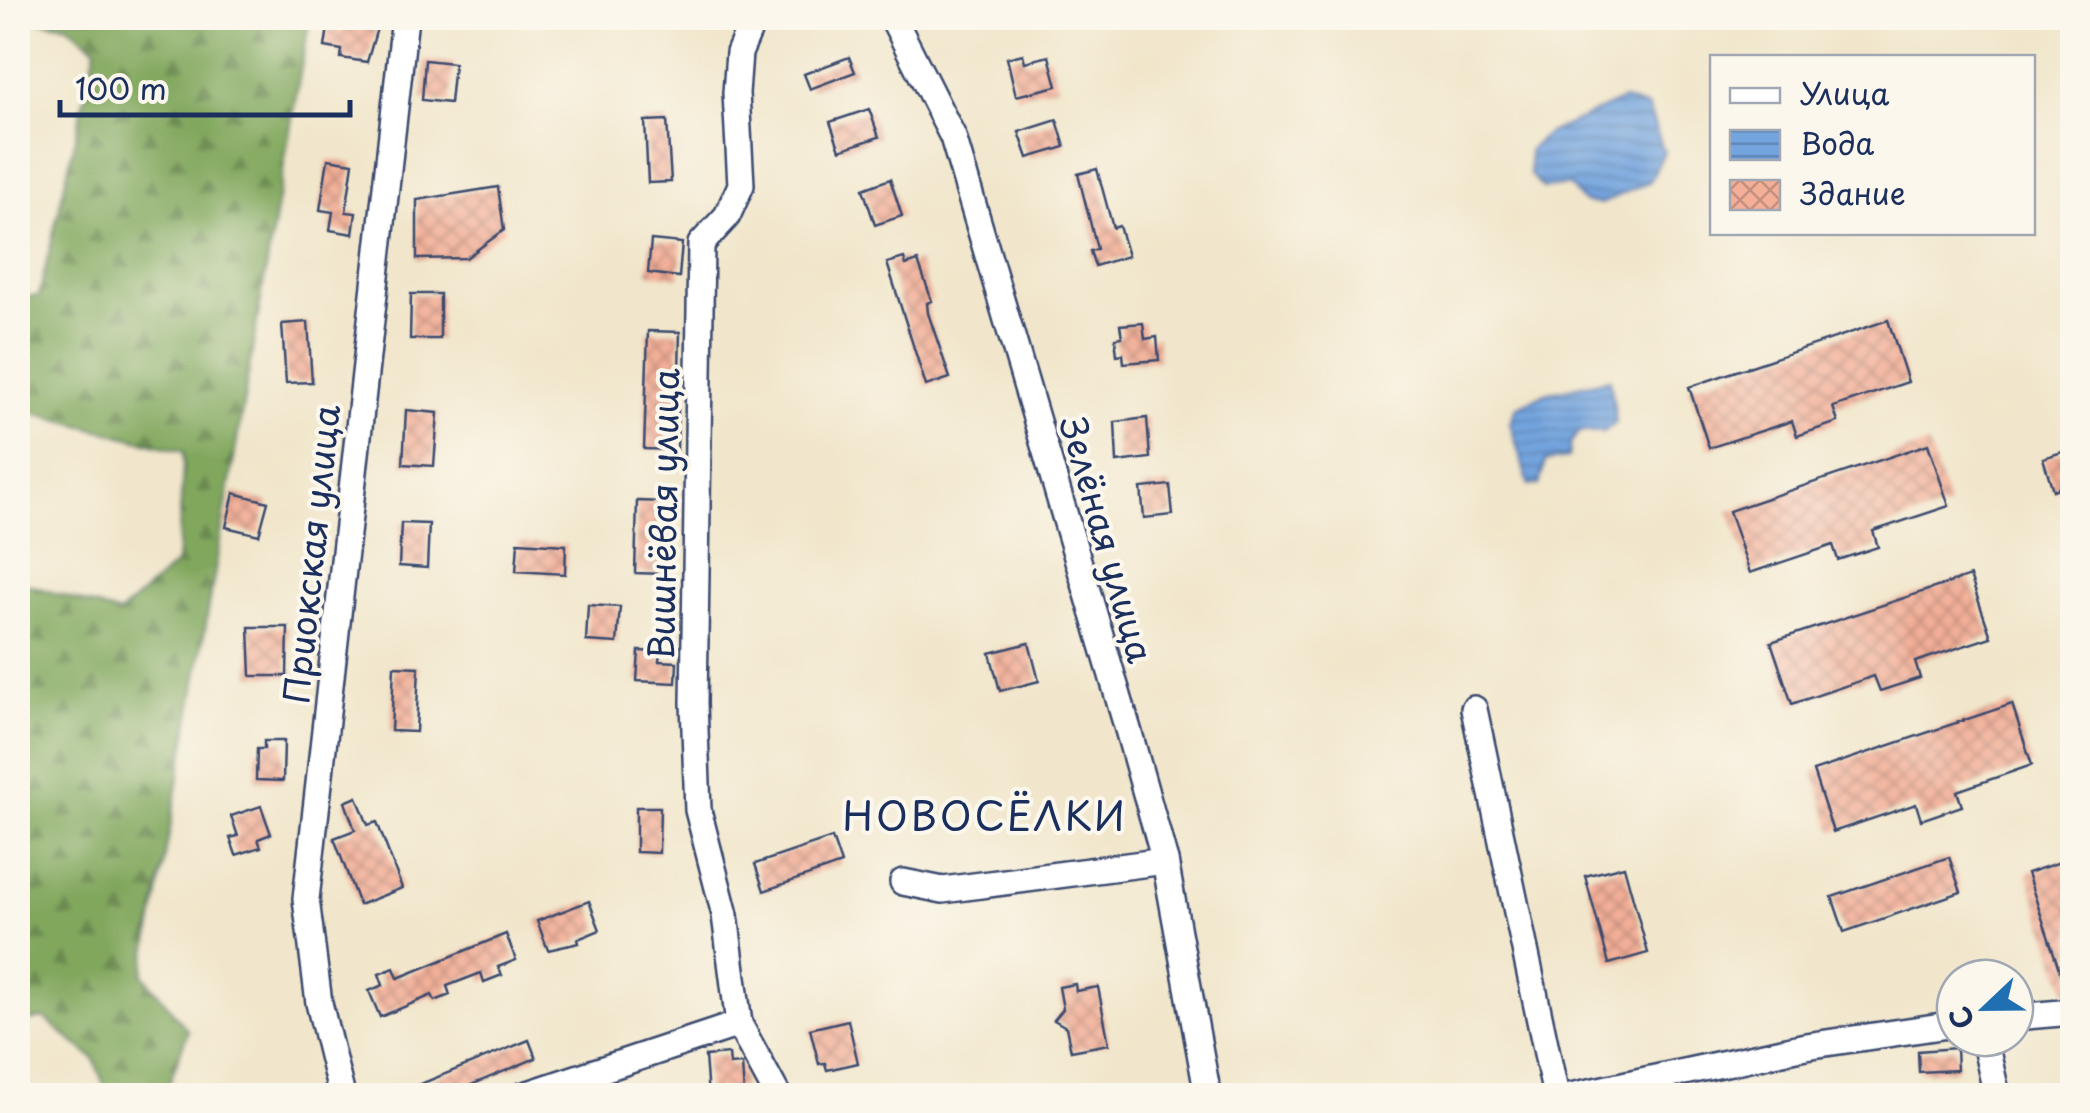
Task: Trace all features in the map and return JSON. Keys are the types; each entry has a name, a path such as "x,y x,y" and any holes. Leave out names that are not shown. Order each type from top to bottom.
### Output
{"street":[{"name":"Приокская улица","path":"342,1096 319,1002 306,899 404,18"},
{"name":"Вишнёвая улица","path":"739,1024 725,915 698,810 694,685 702,244 727,216 740,185 736,93 739,53 754,18"},
{"name":"Зелёная улица","path":"893,18 953,137 1165,861 1208,1096"},
{"path":"1474,710 1556,1096"},
{"path":"903,882 943,890 1165,861"},
{"path":"2035,1015 2072,1012"},
{"path":"522,1096 739,1024 778,1096"},
{"path":"1571,1096 1806,1046 1935,1027"},
{"path":"1988,1058 1997,1096"}],"green space":[{"path":"18,18 310,18 143,974 188,1031 165,1095 108,1095 94,1059 44,1018 18,1023 18,581 119,614 177,563 184,452 18,409 18,297 39,296 96,48 68,25"}],"water":[{"path":"1623,100 1648,108 1664,152 1650,181 1601,204 1583,202 1569,185 1543,188 1530,175 1529,150 1546,134"},
{"path":"1610,379 1616,423 1603,432 1580,431 1571,442 1568,458 1545,461 1539,485 1529,485 1510,423 1517,407 1546,393"}],"building":[{"path":"347,18 380,18 367,62 341,58 342,50 325,47 328,27 345,30"},
{"path":"1023,54 1025,62 1049,56 1057,86 1016,96 1007,58"},
{"path":"849,57 855,72 810,89 804,74"},
{"path":"425,60 454,63 450,103 422,100"},
{"path":"869,109 879,137 840,150 830,122"},
{"path":"667,120 671,182 648,183 645,121"},
{"path":"1057,120 1065,147 1028,158 1019,132"},
{"path":"328,159 353,163 346,212 356,213 353,234 330,230 333,212 320,210"},
{"path":"1097,169 1113,228 1119,226 1128,256 1095,266 1090,251 1097,249 1078,174"},
{"path":"890,179 902,216 875,225 863,189"},
{"path":"498,187 504,230 466,258 417,259 417,200"},
{"path":"651,240 682,243 679,277 648,273"},
{"path":"904,258 906,265 918,261 932,301 927,303 928,313 950,378 926,386 887,263"},
{"path":"411,294 440,294 440,339 410,339"},
{"path":"1888,320 1908,382 1833,407 1838,422 1797,436 1792,421 1709,448 1689,387"},
{"path":"308,322 312,382 286,383 282,324"},
{"path":"1143,323 1145,339 1157,337 1159,360 1124,363 1123,354 1117,355 1115,338 1122,337 1120,325"},
{"path":"648,331 680,332 677,450 644,449"},
{"path":"406,410 438,413 434,466 403,464"},
{"path":"1147,418 1150,458 1117,462 1115,422"},
{"path":"1928,444 1949,506 1873,531 1878,547 1838,560 1833,545 1750,573 1729,511"},
{"path":"2072,449 2072,483 2053,490 2043,458"},
{"path":"1170,485 1173,515 1144,518 1141,488"},
{"path":"234,493 268,502 259,535 226,527"},
{"path":"637,501 666,502 664,574 635,573"},
{"path":"401,523 429,524 427,568 399,566"},
{"path":"518,542 566,545 565,574 516,571"},
{"path":"1970,576 1991,637 1915,662 1920,678 1880,691 1874,676 1792,704 1771,642"},
{"path":"588,605 620,607 617,643 586,641"},
{"path":"249,627 288,627 287,676 251,676"},
{"path":"1029,643 1039,681 1000,691 990,653"},
{"path":"639,651 660,652 659,661 677,662 676,683 637,681"},
{"path":"394,666 419,667 416,732 391,731"},
{"path":"2012,704 2032,765 1957,791 1962,806 1921,820 1916,804 1833,832 1813,771"},
{"path":"264,741 284,741 283,781 256,780 257,749 264,749"},
{"path":"357,797 368,825 377,822 402,888 359,905 334,838 355,830 345,802"},
{"path":"261,806 271,834 258,839 261,847 236,855 230,838 238,836 231,816"},
{"path":"636,807 660,807 659,853 636,852"},
{"path":"832,838 841,864 764,891 755,864"},
{"path":"1949,857 1961,892 1844,932 1832,897"},
{"path":"2063,861 2072,889 2072,996 2068,996 2027,873"},
{"path":"1624,866 1648,953 1609,964 1585,876"},
{"path":"589,901 600,930 578,939 579,943 548,950 537,921"},
{"path":"506,934 516,960 498,967 502,975 484,982 481,973 447,986 450,995 435,1001 432,995 380,1017 369,991 383,985 379,974 394,968 398,978"},
{"path":"1075,984 1076,991 1098,987 1109,1044 1071,1051 1066,1027 1054,1020 1063,1009 1059,987"},
{"path":"848,1020 858,1063 827,1070 825,1063 819,1064 810,1029"},
{"path":"529,1040 536,1058 445,1096 391,1096"},
{"path":"1935,1050 1935,1058 1956,1058 1957,1070 1919,1072 1918,1051"},
{"path":"729,1054 730,1065 742,1064 744,1096 708,1096 705,1056"}],"district":[{"name":"НОВОСЁЛКИ","path":"985,814"}]}
